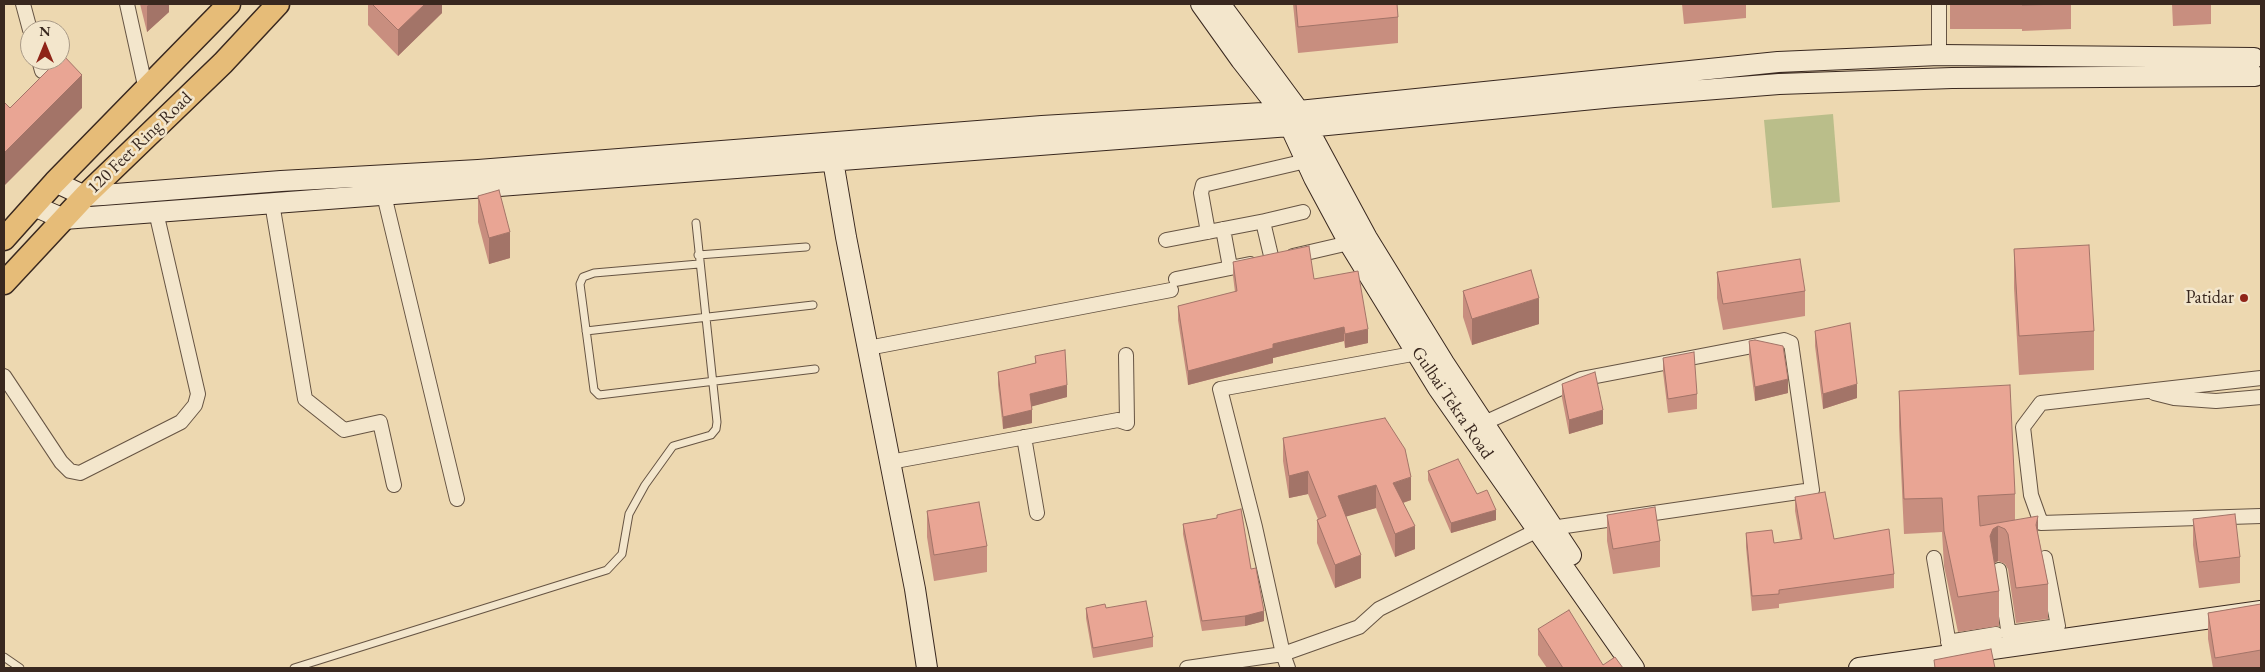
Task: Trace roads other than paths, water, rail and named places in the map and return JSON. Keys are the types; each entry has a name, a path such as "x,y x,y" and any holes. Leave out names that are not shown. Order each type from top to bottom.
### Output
{"main road":[{"name":"120 Feet Ring Road","path":"34,206 55,182 229,4"},
{"name":"120 Feet Ring Road","path":"4,283 85,196 223,63 278,4"},
{"name":"Gulbai Tekra Road","path":"1201,4 1294,119 1306,161 1349,243 1438,388 1546,529 1584,575 1649,668"},
{"name":"Gulbai Tekra Road","path":"1220,4 1294,119 1444,364 1484,422 1627,666"},
{"path":"1294,119 1778,62 1939,55 2258,66"},
{"path":"55,182 85,196 478,170 832,151 1778,84 2258,66"},
{"path":"4,239 34,206 64,219 384,195 832,151"},
{"path":"832,151 915,589 927,668"},
{"path":"1859,668 2005,638 2261,611"}],"street":[{"path":"23,4 27,20"},
{"path":"127,4 146,90"},
{"path":"1939,4 1939,55"},
{"path":"1208,232 1201,193 1204,185 1306,161"},
{"path":"384,195 458,499"},
{"path":"272,203 306,400 344,430 380,422 394,485"},
{"path":"4,376 61,462 70,471 80,473 181,422 195,406 198,394 156,212"},
{"path":"1166,240 1303,212"},
{"path":"1265,221 1264,226 1272,260"},
{"path":"1223,229 1230,267"},
{"path":"868,348 1174,284 1230,267 1349,243"},
{"path":"1187,668 1282,654 1359,627 1379,609 1546,529 1812,490 1791,343 1784,340 1581,379 1484,422"},
{"path":"1288,668 1282,654 1255,527 1220,389 1418,353"},
{"path":"890,462 1118,420 1127,423 1126,355"},
{"path":"2261,378 2041,403 2023,427 2031,495 2042,523 2261,516"},
{"path":"2144,390 2174,398 2216,400 2261,397"},
{"path":"1024,437 1037,513"},
{"path":"1934,558 1950,649"},
{"path":"2045,558 2059,633"},
{"path":"1999,570 2005,638"}],"lane":[{"path":"294,668 608,570 622,554 629,514 645,485 673,446 711,435 716,429 717,422 696,223"},
{"path":"698,255 806,247"},
{"path":"699,264 594,273 583,277 580,284 586,331 594,390 599,395 713,383 815,369"},
{"path":"586,331 813,305"},
{"path":"4,657 20,668"}],"place":[{"name":"Patidar","path":"2244,298"}]}
